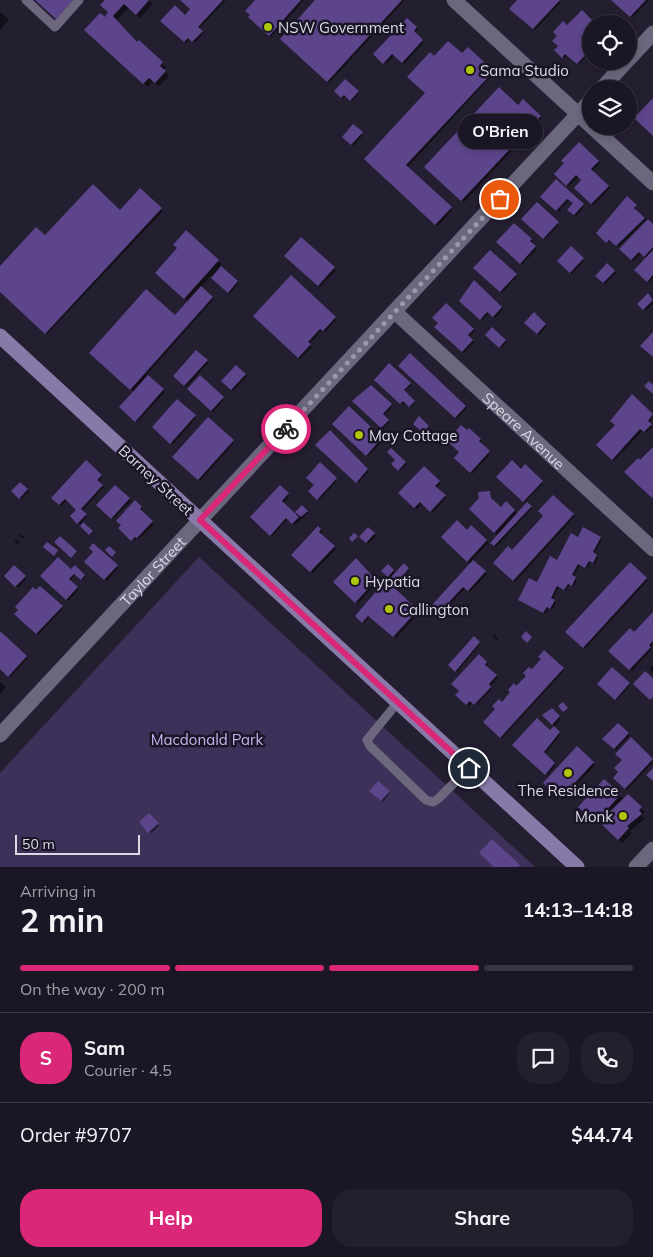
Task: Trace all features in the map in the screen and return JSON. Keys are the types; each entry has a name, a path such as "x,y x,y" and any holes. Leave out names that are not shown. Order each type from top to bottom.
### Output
{"main road":[{"name":"Barney Street","path":"0,336 577,867"}],"street":[{"path":"454,0 653,184"},
{"path":"637,50 653,33"},
{"path":"610,80 619,70"},
{"name":"Taylor Street","path":"0,735 582,110"},
{"name":"Speare Avenue","path":"395,312 653,549"},
{"path":"636,867 653,848"}],"lane":[{"path":"26,0 55,26 79,0"},
{"path":"398,702 367,740 370,746 426,800 433,802 438,799 469,768"}],"green space":[{"name":"Macdonald Park","path":"199,557 535,867 0,867 0,773"}],"building":[{"path":"35,0 73,0 56,19"},
{"path":"105,0 149,0 136,15 124,4 113,16 137,42 139,40 163,62 160,66 166,71 155,83 149,78 143,84 84,30 100,13 107,18 105,16 108,12 100,5"},
{"path":"180,0 223,0 198,27 203,31 192,42 188,38 184,42 160,21 175,5 185,15 190,9"},
{"name":"NSW Government","path":"255,0 301,0 269,36 248,17 250,15 245,11"},
{"path":"315,0 402,0 327,82 280,39"},
{"path":"517,0 560,0 533,29 509,9"},
{"path":"611,0 646,0 632,15 628,15"},
{"path":"582,10 587,15 582,15 582,59 577,64 565,54 562,58 554,50 558,46 552,41 557,36 553,32 563,21 567,25"},
{"path":"407,18 417,27 414,31 423,40 402,63 392,54 383,64 373,54"},
{"path":"448,41 462,53 468,47 494,71 406,165 452,207 435,225 364,159 425,93 407,77 430,52 434,56"},
{"path":"345,79 359,91 350,101 344,95 341,98 334,91"},
{"path":"499,87 518,105 523,99 541,116 461,201 424,167"},
{"path":"653,98 653,136 637,121 637,115"},
{"path":"353,124 363,132 351,145 342,137"},
{"path":"579,142 599,161 591,169 609,186 591,204 574,188 581,180 576,175 566,186 554,174 564,163 561,161"},
{"path":"556,179 584,204 574,215 567,210 573,203 567,199 556,211 540,197"},
{"path":"93,184 120,210 140,188 162,208 45,334 0,292 0,266 36,227 45,235"},
{"path":"627,196 637,205 634,208 645,218 616,246 609,240 606,243 596,233"},
{"path":"537,202 559,222 543,239 521,219"},
{"path":"648,219 653,224 653,247 644,257 639,252 631,260 619,249"},
{"path":"514,223 532,239 530,241 536,246 520,264 496,242"},
{"path":"186,230 219,260 184,299 155,273 177,248 173,245"},
{"path":"301,237 335,267 318,286 284,256"},
{"path":"571,246 584,258 570,273 557,261"},
{"path":"490,250 517,274 500,292 473,268"},
{"path":"653,250 653,275 647,282 634,270"},
{"path":"607,263 615,271 603,283 595,276"},
{"path":"221,266 238,281 228,293 211,278"},
{"path":"291,275 336,317 323,331 320,329 308,342 311,344 298,358 253,316"},
{"path":"474,280 502,307 493,317 487,312 480,320 459,301"},
{"path":"201,286 213,297 130,390 89,353 146,289 175,315"},
{"path":"648,293 653,300 643,310 637,304"},
{"path":"446,303 474,329 468,335 473,340 462,352 434,327 438,323 432,318"},
{"path":"534,312 546,324 537,334 524,323"},
{"path":"492,327 506,340 499,348 485,335"},
{"path":"653,332 653,357 640,346"},
{"path":"196,350 208,360 184,386 173,376"},
{"path":"410,353 466,406 455,418 398,366"},
{"path":"389,363 411,383 404,390 415,401 409,407 403,401 400,404 374,380"},
{"path":"236,365 246,374 231,390 221,381"},
{"path":"148,375 164,389 135,422 119,407"},
{"path":"200,375 224,397 211,411 187,389"},
{"path":"649,381 653,385 653,394 644,386"},
{"path":"371,385 392,404 383,414 389,420 381,428 352,401"},
{"path":"632,394 653,414 648,421 652,424 644,432 640,429 612,460 596,445 615,425 610,421"},
{"path":"177,399 196,415 170,444 152,427"},
{"name":"May Cottage","path":"349,406 371,427 369,429 380,440 366,456 332,424"},
{"path":"419,416 429,426 423,433 413,424"},
{"path":"208,417 234,440 198,480 172,457"},
{"path":"461,425 467,430 469,428 490,451 470,473 454,458 459,452 447,441"},
{"path":"330,430 368,469 356,483 315,445"},
{"path":"653,447 653,496 652,498 624,472"},
{"path":"391,448 406,462 398,471 391,464 395,460 387,452"},
{"path":"86,460 102,475 97,480 103,485 81,509 87,514 77,524 70,516 76,510 65,499 59,505 51,498"},
{"path":"512,460 521,469 525,464 543,481 523,502 496,477"},
{"path":"320,462 337,478 317,500 308,491 314,485 306,478"},
{"path":"424,466 440,481 435,486 446,495 430,512 420,502 414,508 398,493"},
{"path":"20,482 28,489 19,499 11,491"},
{"path":"115,485 130,498 111,519 96,505"},
{"path":"280,485 289,493 282,501 299,517 292,524 286,518 270,536 250,517"},
{"path":"490,491 491,498 501,507 506,501 515,510 494,533 469,509 479,498 478,492"},
{"path":"553,495 574,514 513,581 493,563 508,546 512,550 543,516 538,511"},
{"path":"135,500 142,507 140,509 153,521 137,538 135,537 131,541 118,528 121,525 116,521"},
{"path":"527,502 532,506 494,546 490,543"},
{"path":"302,505 308,511 301,517 295,512"},
{"path":"457,520 467,530 471,525 487,540 467,562 441,537"},
{"path":"83,522 93,531 89,535 80,526"},
{"path":"318,526 321,529 319,532 335,546 310,572 291,555"},
{"path":"368,527 375,533 366,543 359,537"},
{"path":"583,527 601,537 593,552 597,555 593,563 589,561 585,568 578,564 572,575 576,577 572,586 568,584 564,590 557,586 551,598 555,600 550,609 547,607 543,613 518,600 529,578 537,582 550,556 557,560 571,533 578,537"},
{"path":"354,533 358,536 352,542 349,538"},
{"path":"60,536 77,551 71,558 54,542"},
{"path":"47,542 58,550 54,556 43,547"},
{"path":"93,543 118,565 104,580 84,562 93,552 89,548"},
{"path":"109,546 116,552 112,557 105,550"},
{"path":"58,557 71,569 75,565 85,575 81,580 74,574 69,579 78,587 66,600 40,576"},
{"name":"Hypatia","path":"356,558 376,580 355,603 333,582"},
{"path":"473,560 486,571 468,591 463,587 439,613 431,606"},
{"path":"630,562 647,578 583,648 565,632"},
{"path":"404,563 409,568 397,584 390,578"},
{"path":"388,564 394,570 388,577 381,571"},
{"path":"14,565 26,576 15,587 4,576"},
{"name":"Callington","path":"386,580 418,610 393,637 368,616 362,623 355,616"},
{"path":"40,586 63,606 36,634 14,614 18,610 15,607 33,587 36,590"},
{"path":"653,612 653,641 649,645 651,647 629,670 608,651 630,628 634,632"},
{"path":"0,631 27,656 8,677 0,669"},
{"path":"526,631 532,637 527,643 521,637"},
{"path":"474,636 480,642 455,672 448,665"},
{"path":"544,650 564,668 500,738 483,722 495,709 492,706 499,699 502,702 514,683 516,686 526,676 523,673 529,667 532,669 541,659 538,657"},
{"path":"479,654 487,662 485,665 497,675 489,684 491,687 474,705 470,701 466,705 455,695 459,691 451,684"},
{"path":"612,667 630,683 615,700 597,684"},
{"path":"645,671 653,678 653,697 650,700 633,684"},
{"path":"563,702 568,708 563,712 558,706"},
{"path":"552,708 560,716 552,725 542,715"},
{"path":"537,718 550,730 554,726 560,732 544,752 555,763 545,775 512,745"},
{"path":"618,723 629,733 614,749 602,739"},
{"path":"631,737 653,759 625,789 613,778 618,772 614,768 622,760 615,754"},
{"name":"The Residence","path":"577,746 594,762 560,799 543,783"},
{"path":"653,768 653,781 646,775"},
{"path":"604,779 621,794 595,823 578,807"},
{"path":"378,781 390,791 381,801 369,791"},
{"name":"Monk","path":"628,794 642,807 639,810 642,814 627,826 629,828 618,840 599,822"},
{"path":"149,813 159,823 148,833 139,822"},
{"path":"492,839 520,865 518,867 494,867 479,853"}],"way so far":[{"path":"286,429 500,199"}],"place":[{"name":"NSW Government","path":"268,27"},
{"name":"Sama Studio","path":"470,70"},
{"name":"O'Brien","path":"500,199"},
{"name":"May Cottage","path":"359,435"},
{"name":"Hypatia","path":"355,581"},
{"name":"Callington","path":"389,609"},
{"name":"The Residence","path":"568,773"},
{"name":"Monk","path":"623,816"}],"route":[{"path":"286,429 200,520 469,768"}]}
